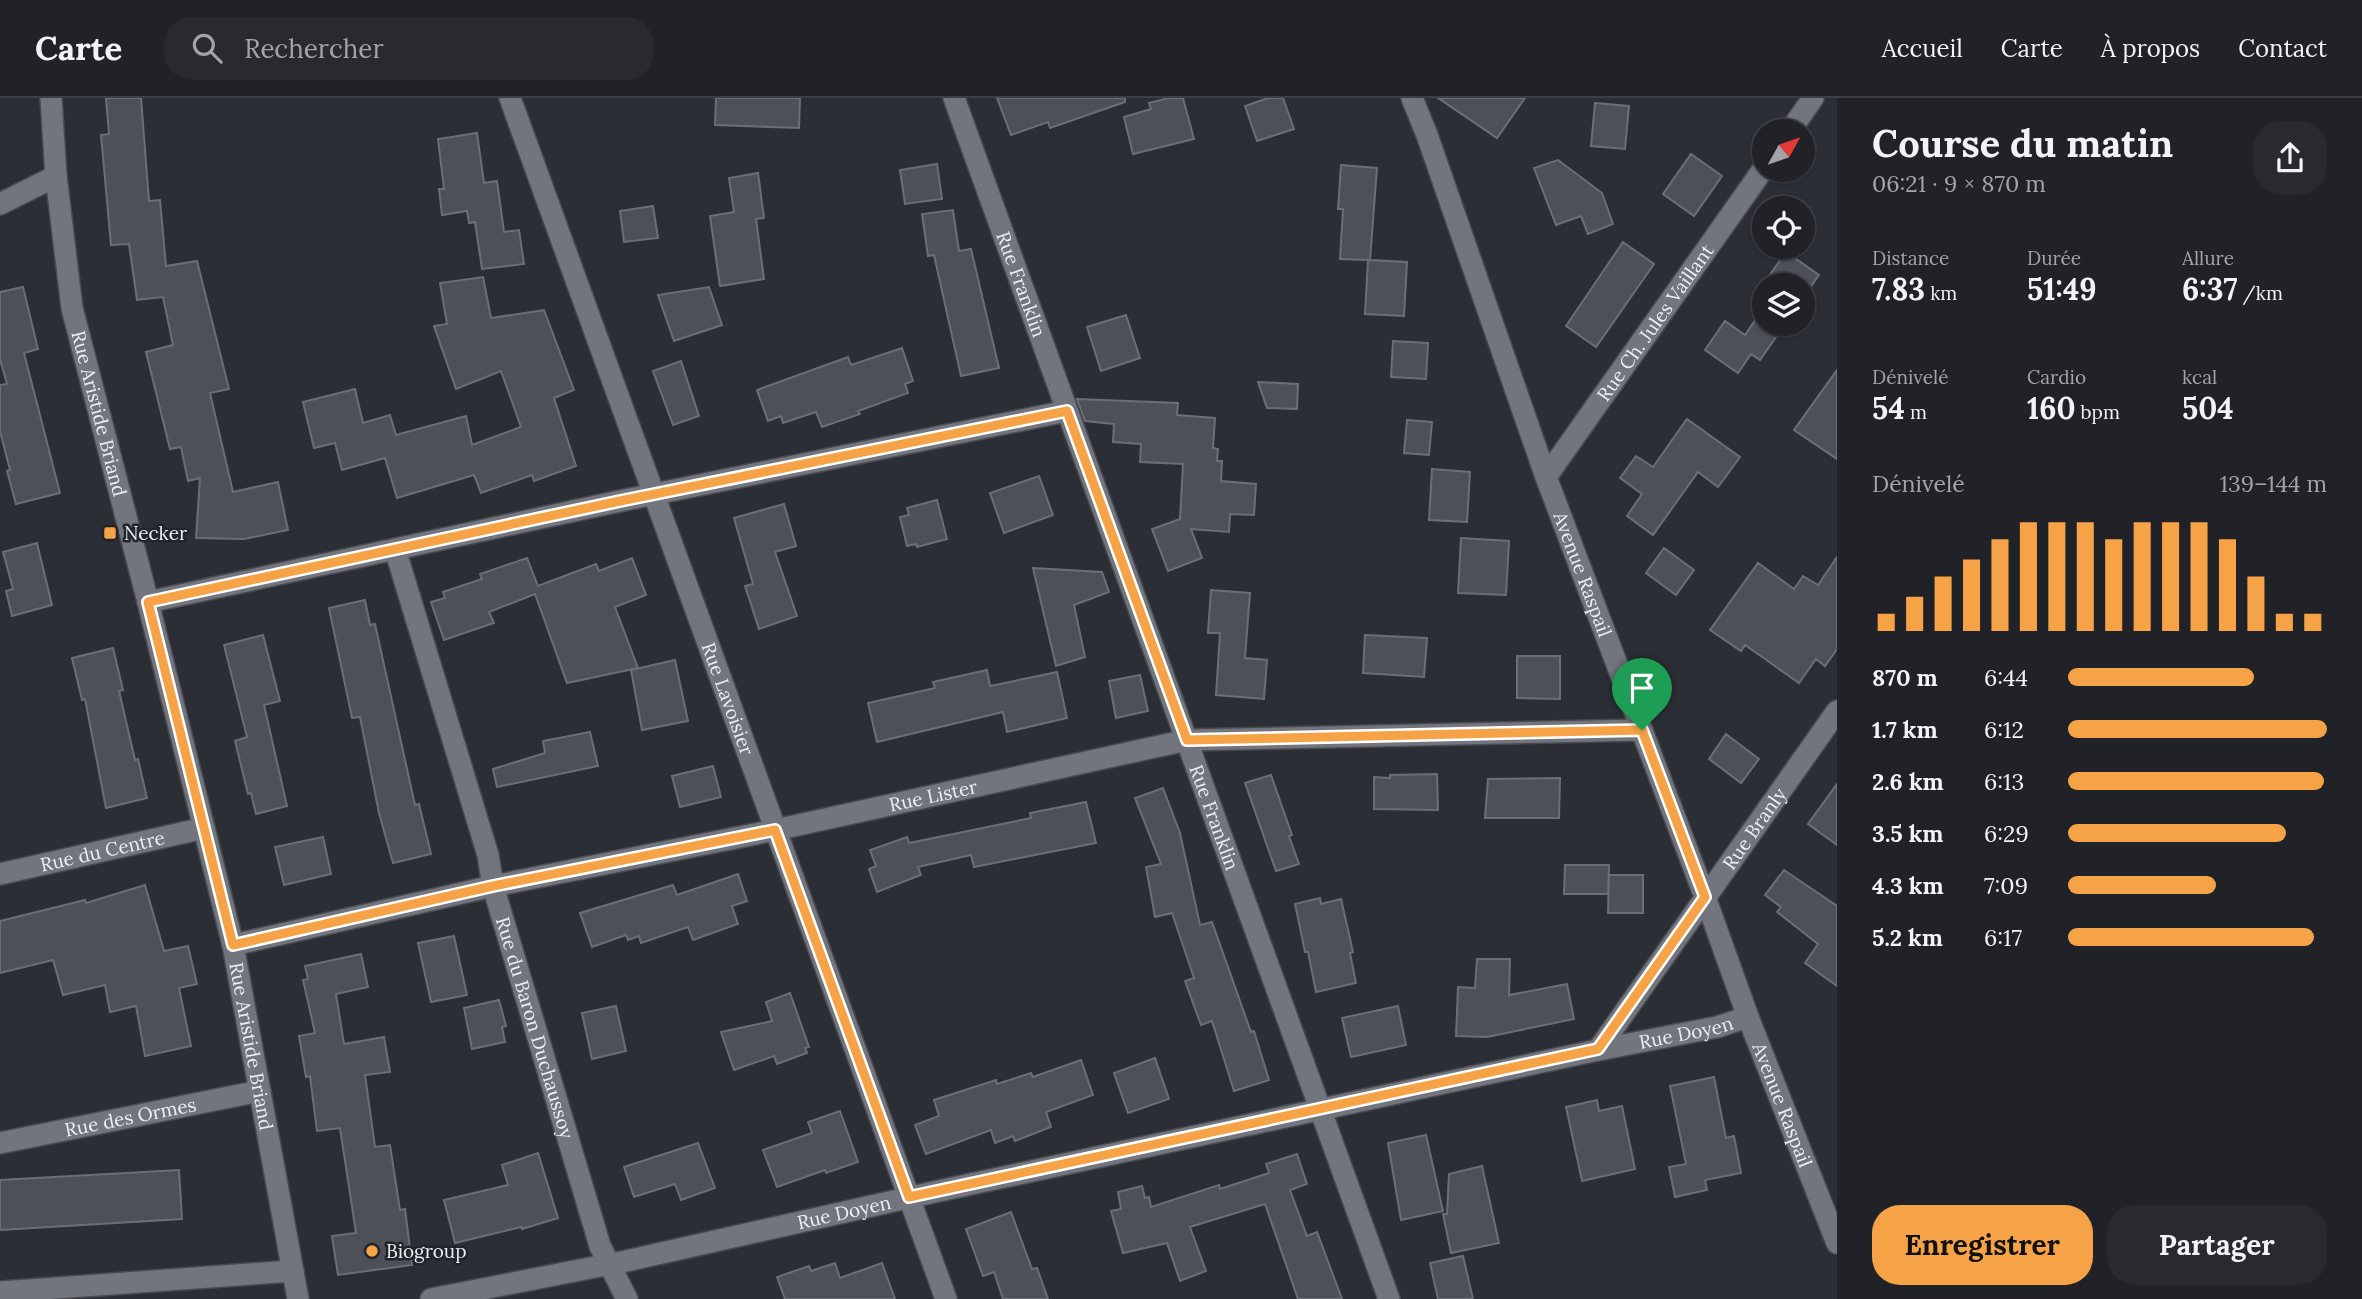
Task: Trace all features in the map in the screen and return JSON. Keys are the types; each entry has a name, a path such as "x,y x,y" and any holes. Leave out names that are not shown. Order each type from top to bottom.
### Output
{"street":[{"name":"Rue Aristide Briand","path":"51,98 56,176 72,308 233,945 298,1299"},
{"name":"Rue Lavoisier","path":"510,98 946,1299"},
{"name":"Rue Franklin","path":"954,98 1389,1299"},
{"name":"Avenue Raspail","path":"1412,98 1546,477 1748,1017 1837,1244"},
{"path":"1799,119 1814,98"},
{"path":"0,204 56,176"},
{"name":"Rue Ch. Jules Vaillant","path":"1546,477 1754,182"},
{"path":"148,602 655,494 1067,411"},
{"name":"Rue du Baron Duchaussoy","path":"395,549 488,855 493,886 600,1246 627,1299"},
{"name":"Rue Branly","path":"1598,1049 1837,710"},
{"name":"Rue Lister","path":"233,945 493,886 775,830 1187,740 1642,730"},
{"name":"Rue du Centre","path":"0,874 205,828"},
{"name":"Rue Doyen","path":"431,1299 608,1264 1598,1049 1717,1027 1748,1017"},
{"name":"Rue des Ormes","path":"0,1143 260,1091"},
{"path":"0,1292 293,1271"}],"building":[{"path":"106,98 141,98 149,201 160,200 166,266 197,261 229,389 210,393 233,492 278,482 288,530 244,539 196,538 200,478 188,481 181,447 170,449 146,352 173,345 163,297 137,300 129,244 111,245 101,135 109,134"},
{"path":"716,98 800,98 799,128 715,125"},
{"path":"997,98 1125,98 1125,102 1050,128 1048,122 1011,135"},
{"path":"1183,98 1194,139 1133,154 1124,117 1151,109 1149,103"},
{"path":"1268,98 1283,98 1294,129 1257,141 1245,106"},
{"path":"1438,98 1525,98 1497,138"},
{"path":"1595,103 1629,106 1625,149 1591,146"},
{"path":"477,133 484,183 497,181 504,232 519,230 524,264 482,269 475,222 469,223 467,211 442,215 439,189 444,189 438,139"},
{"path":"1691,154 1722,176 1694,216 1663,194"},
{"path":"1558,160 1602,193 1613,224 1588,234 1581,216 1556,225 1534,168"},
{"path":"937,164 942,199 905,204 900,170"},
{"path":"1341,165 1377,168 1370,260 1407,262 1404,316 1365,314 1368,260 1340,259 1343,209 1338,209"},
{"path":"758,173 764,218 756,219 764,279 720,286 710,216 734,212 729,178"},
{"path":"653,206 658,238 624,242 620,211"},
{"path":"953,210 959,251 971,249 999,368 961,376 934,255 928,256 922,214"},
{"path":"1623,242 1654,264 1596,347 1566,326"},
{"path":"1781,259 1796,259 1819,275 1815,281 1815,273 1771,273"},
{"path":"483,277 491,318 544,310 574,390 554,398 576,466 534,481 532,475 481,493 474,475 397,498 385,458 342,470 335,443 314,448 303,402 355,389 363,423 390,415 396,435 466,416 472,445 521,427 501,371 456,389 434,326 447,324 440,283"},
{"path":"23,287 38,349 24,353 60,493 16,504 0,431 0,385 7,384 0,359 0,292"},
{"path":"709,287 722,325 674,341 658,295"},
{"path":"1126,315 1140,358 1101,371 1087,327"},
{"path":"1725,321 1745,335 1752,325 1752,336 1777,336 1760,360 1751,354 1738,373 1705,350"},
{"path":"1393,341 1428,343 1426,379 1391,377"},
{"path":"902,348 913,381 905,384 908,393 822,427 816,412 783,423 781,416 768,421 757,390 848,357 851,365"},
{"path":"681,361 699,416 673,425 653,371"},
{"path":"1837,370 1837,459 1794,430"},
{"path":"1258,382 1298,384 1297,409 1267,408"},
{"path":"1077,399 1178,403 1177,415 1215,418 1213,448 1218,449 1217,461 1222,461 1221,481 1256,484 1254,515 1230,514 1229,532 1191,529 1202,558 1168,571 1152,529 1180,519 1183,464 1140,462 1141,444 1113,442 1114,424 1085,421"},
{"path":"1687,419 1740,457 1718,487 1698,472 1653,535 1627,516 1642,494 1620,478 1636,456 1653,467"},
{"path":"1407,420 1432,422 1429,455 1404,453"},
{"path":"1432,469 1470,472 1467,522 1429,520"},
{"path":"1039,476 1053,515 1004,533 990,493"},
{"path":"937,500 947,539 917,547 916,544 907,546 900,517 909,515 907,508"},
{"path":"784,504 796,546 775,552 797,616 759,629 745,586 753,584 734,518"},
{"path":"1461,538 1509,541 1506,595 1458,593"},
{"path":"37,543 52,605 12,616 6,591 13,589 3,552"},
{"path":"1664,548 1694,570 1676,595 1646,573"},
{"path":"1837,557 1837,649 1825,666 1816,659 1799,683 1745,645 1741,651 1710,630 1758,563 1794,589 1803,576 1818,585"},
{"path":"527,558 538,586 596,564 599,571 632,558 646,595 615,607 638,668 567,683 535,594 489,612 494,623 444,640 431,602 445,598 443,592 482,579 480,574"},
{"path":"1033,568 1102,572 1109,592 1074,605 1085,657 1056,666"},
{"path":"1211,590 1250,593 1245,658 1267,660 1264,699 1216,695 1220,633 1208,633"},
{"path":"365,600 370,625 375,624 415,805 419,804 431,854 393,863 379,813 360,717 352,718 329,608"},
{"path":"263,635 280,701 264,705 287,806 256,814 251,793 248,794 235,741 247,737 224,645"},
{"path":"1365,635 1427,638 1424,677 1363,673"},
{"path":"113,648 123,690 119,691 147,798 106,808 85,699 82,700 72,658"},
{"path":"1517,656 1560,656 1560,699 1517,698"},
{"path":"675,660 688,721 642,730 631,670"},
{"path":"987,670 990,686 1057,672 1067,718 1007,732 1003,712 877,742 868,703 935,688 933,682"},
{"path":"1140,675 1148,711 1116,718 1109,681"},
{"path":"590,732 598,766 497,787 493,769 545,753 543,741"},
{"path":"1726,734 1759,759 1741,783 1709,759"},
{"path":"713,766 721,797 680,807 672,776"},
{"path":"1437,774 1438,810 1374,809 1374,777"},
{"path":"1271,775 1299,864 1276,871 1245,783"},
{"path":"1560,778 1559,818 1485,818 1488,779"},
{"path":"1837,784 1837,845 1808,824"},
{"path":"1163,788 1180,833 1200,925 1212,922 1251,1032 1254,1031 1269,1080 1234,1091 1212,1021 1201,1025 1185,981 1194,978 1172,913 1155,917 1146,867 1161,864 1135,798"},
{"path":"1086,802 1096,843 974,867 971,855 918,867 921,875 877,892 869,869 876,866 870,850 907,837 909,843 1031,818 1030,813"},
{"path":"323,837 331,874 284,885 275,847"},
{"path":"1565,865 1609,865 1608,894 1564,894"},
{"path":"1784,870 1837,906 1837,986 1805,963 1818,944 1777,912 1781,907 1765,895"},
{"path":"738,874 747,901 732,906 738,924 693,940 688,927 641,943 639,936 628,940 626,935 592,947 580,913 673,885 677,895"},
{"path":"1609,875 1643,875 1643,913 1608,913"},
{"path":"145,885 164,951 188,946 197,984 179,988 191,1046 145,1056 136,1006 110,1012 105,985 63,995 53,960 0,973 0,921 85,900 86,903"},
{"path":"1320,898 1321,904 1341,899 1353,952 1350,953 1356,983 1316,992 1295,904"},
{"path":"454,936 467,995 431,1002 418,943"},
{"path":"361,954 368,987 336,994 344,1044 384,1037 390,1072 365,1075 375,1147 390,1145 400,1210 405,1209 412,1265 338,1275 332,1236 356,1233 340,1128 317,1131 310,1076 306,1077 299,1036 315,1033 303,980 308,979 305,966"},
{"path":"1477,959 1510,959 1509,995 1567,984 1574,1019 1487,1037 1456,1036 1458,987 1475,988"},
{"path":"790,993 809,1047 805,1048 807,1053 777,1064 774,1056 734,1070 721,1032 772,1021 766,1002"},
{"path":"499,1000 506,1026 502,1027 505,1042 472,1049 464,1008"},
{"path":"616,1006 626,1051 592,1059 582,1013"},
{"path":"1398,1006 1406,1045 1351,1057 1342,1018"},
{"path":"1155,1058 1169,1099 1128,1113 1114,1073"},
{"path":"1081,1060 1093,1095 1046,1112 1051,1127 1015,1141 1013,1136 995,1143 991,1130 926,1154 915,1125 939,1116 934,1100 996,1080 997,1084 1031,1073 1033,1077"},
{"path":"1714,1077 1726,1138 1734,1136 1741,1173 1705,1180 1707,1190 1675,1197 1669,1167 1686,1164 1670,1086"},
{"path":"1597,1100 1599,1111 1622,1106 1635,1169 1582,1181 1566,1107"},
{"path":"840,1111 858,1162 777,1187 763,1150 812,1133 808,1122"},
{"path":"1426,1135 1443,1211 1401,1220 1388,1143"},
{"path":"698,1143 715,1188 681,1200 675,1184 634,1197 624,1167"},
{"path":"538,1153 558,1218 522,1229 521,1227 455,1243 444,1200 508,1185 502,1165"},
{"path":"1297,1154 1307,1184 1290,1190 1307,1236 1317,1232 1342,1299 1298,1299 1265,1204 1190,1227 1206,1271 1180,1281 1167,1243 1123,1253 1111,1211 1121,1209 1118,1192 1142,1186 1145,1198 1149,1197 1151,1207 1219,1185 1220,1189 1269,1173 1266,1164"},
{"path":"1482,1166 1499,1243 1451,1253 1443,1214 1447,1214 1449,1174"},
{"path":"179,1170 182,1219 0,1230 0,1180"},
{"path":"1011,1212 1032,1269 1037,1268 1048,1299 1003,1299 994,1272 983,1276 966,1229"},
{"path":"1463,1256 1473,1299 1438,1299 1430,1263"},
{"path":"835,1263 840,1278 882,1263 895,1299 785,1299 777,1277 809,1266 811,1271"}],"place":[{"name":"Necker","path":"110,533"},
{"name":"Biogroup","path":"372,1251"}],"route":[{"path":"1067,411 1187,740 1642,730 1705,897 1598,1049 909,1197 775,830 493,886 233,945 148,602 620,501 1067,411"}]}
